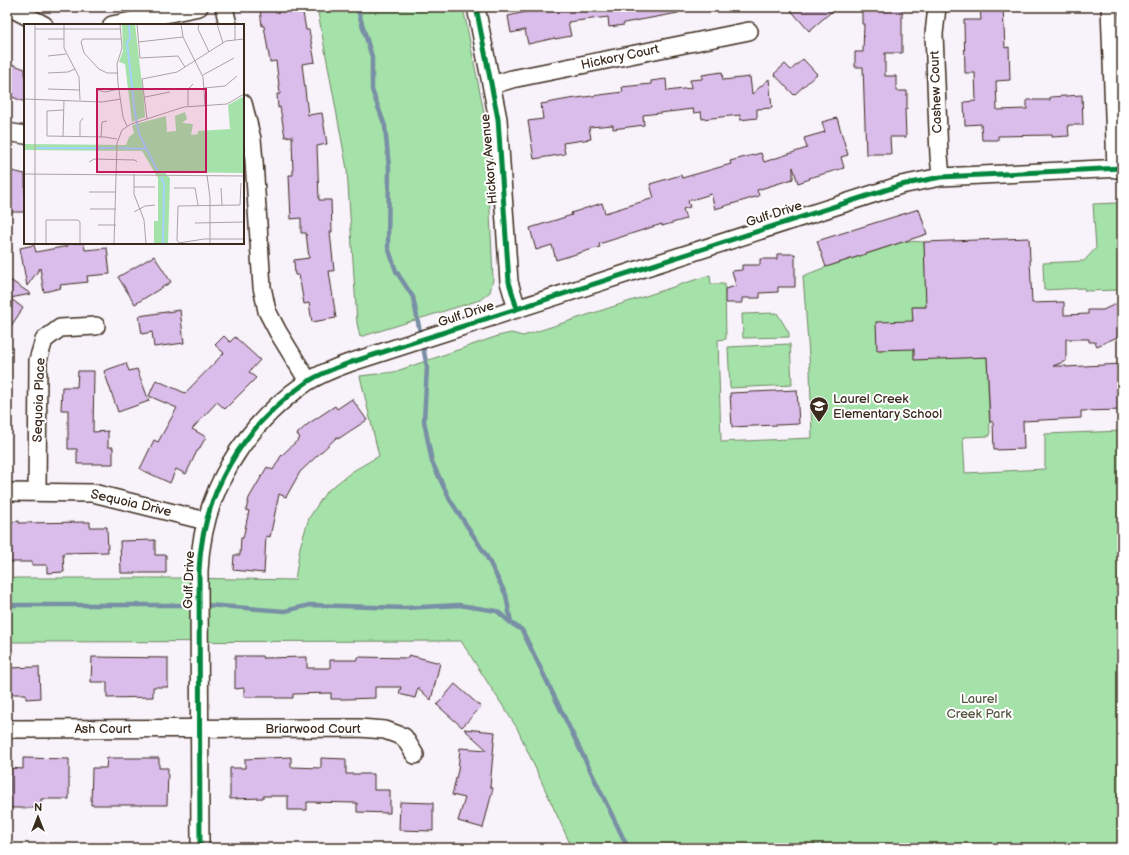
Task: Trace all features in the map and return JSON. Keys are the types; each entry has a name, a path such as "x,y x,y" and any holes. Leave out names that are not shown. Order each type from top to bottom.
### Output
{"street":[{"path":"9,7 42,24"},
{"path":"117,24 199,7"},
{"path":"224,7 228,24"},
{"name":"Hickory Avenue","path":"476,7 498,119 509,282 518,309"},
{"name":"Cashew Court","path":"937,7 934,34 941,177"},
{"path":"1110,7 1119,169"},
{"name":"Hickory Court","path":"492,84 749,31"},
{"path":"244,110 252,139 262,287 268,311 278,332 308,381"},
{"path":"7,132 24,134"},
{"name":"Gulf Drive","path":"200,848 199,592 200,555 206,521 220,483 235,454 254,428 266,416 308,381 334,368 349,363 888,189 922,180 941,177 1119,169"},
{"name":"Sequoia Place","path":"37,492 38,360 44,340 60,328 96,326"},
{"name":"Sequoia Drive","path":"7,492 93,493 206,521"},
{"name":"Briarwood Court","path":"200,729 358,728 385,730 404,737 415,755"},
{"name":"Ash Court","path":"7,729 200,729"}],"green space":[{"path":"317,7 463,7 486,123 493,279 490,292 480,300 360,337 357,323 347,169"},
{"path":"1118,203 1120,266 1118,267 1119,290 1085,291 1084,288 1044,290 1043,263 1084,261 1096,248 1093,204"},
{"name":"Laurel Creek Park","path":"906,241 924,242 927,307 913,307 913,322 877,350 899,349 914,346 914,359 987,357 990,436 963,437 965,473 1045,469 1045,434 1122,431 1122,848 572,848 517,728 461,641 7,642 7,578 295,580 300,547 309,518 326,492 353,471 379,456 360,376 394,372 498,336 511,333 523,336 710,275 711,284 725,284 726,339 718,340 721,442 812,438 810,369 803,276"},
{"path":"777,313 789,333 789,337 743,338 742,314"},
{"path":"790,344 792,385 730,388 728,347"}],"building":[{"path":"271,7 302,7 306,30 309,30 315,62 302,64 308,115 322,113 327,144 317,146 319,200 331,200 332,232 330,232 334,271 329,271 336,318 312,322 309,303 304,304 299,275 295,275 294,260 309,258 306,233 301,233 301,218 291,219 289,175 293,175 292,136 285,137 280,107 278,108 277,94 280,94 276,61 270,62 260,9"},
{"path":"547,7 678,7 678,13 609,27 608,17 568,22 571,36 528,44 525,30 511,33 508,16"},
{"path":"788,7 837,7 809,31"},
{"path":"862,7 902,7 902,53 885,53 885,76 896,76 896,91 907,91 907,109 905,109 906,137 890,137 891,154 866,154 863,67 855,67 855,52 863,52 864,24 862,24"},
{"path":"980,7 1003,7 1005,48 1009,47 1010,80 996,81 997,110 1027,109 1027,100 1050,100 1050,97 1082,95 1083,125 1068,125 1069,136 998,136 998,140 982,140 981,124 965,125 964,102 976,101 975,73 965,73 964,20 981,20"},
{"path":"803,59 817,74 794,95 774,74 785,64 791,70"},
{"path":"11,64 24,69 24,102 7,95 7,74"},
{"path":"722,72 723,80 750,77 752,94 769,79 772,108 757,109 757,118 740,120 740,115 702,119 701,112 694,113 693,109 643,115 644,125 613,129 613,125 589,127 591,139 563,143 565,154 534,159 528,121 543,119 541,104 623,92 622,87 651,84 651,81 666,79 667,91 691,88 690,80 702,79 702,75"},
{"path":"837,118 848,155 841,157 844,168 809,178 810,179 798,183 793,167 793,179 757,190 759,196 715,209 711,194 688,201 690,207 683,209 686,219 662,226 662,224 599,244 600,247 556,260 552,245 536,250 530,228 572,215 571,213 602,203 605,213 654,198 650,184 681,175 682,178 731,164 730,161 761,153 764,162 807,148 804,138 825,132 822,122"},
{"path":"7,170 24,174 24,212 7,212"},
{"path":"919,209 927,234 826,267 817,241"},
{"path":"1029,238 1032,303 1064,302 1064,315 1088,314 1088,310 1103,310 1120,302 1122,335 1097,346 1095,342 1089,342 1089,339 1066,339 1066,361 1053,366 1066,367 1122,364 1122,410 1081,411 1081,418 1023,421 1024,449 994,450 993,422 990,422 987,357 914,360 914,349 877,350 876,322 913,321 912,307 926,307 924,242"},
{"path":"68,244 84,244 85,250 107,248 110,274 87,276 88,282 60,285 61,288 44,292 40,268 27,286 20,248 34,245 36,252 68,246"},
{"path":"777,254 795,254 795,287 778,287 778,292 760,293 760,298 742,298 742,303 725,303 725,289 736,286 732,271 742,270 742,265 760,265 760,259 777,259"},
{"path":"154,256 171,282 135,304 118,277"},
{"path":"7,278 31,294 10,298 23,308 7,332"},
{"path":"180,310 184,343 154,347 152,332 142,334 139,316"},
{"path":"224,336 230,342 235,337 260,360 249,372 256,378 225,409 217,402 192,429 206,437 197,451 186,474 176,469 170,483 140,469 154,440 158,442 177,408 149,396 156,380 185,393 224,353 215,345"},
{"path":"126,363 129,371 137,369 149,401 118,412 104,371"},
{"path":"78,371 94,371 93,432 108,431 108,447 113,447 113,464 77,464 77,449 68,449 68,410 61,410 62,387 77,387"},
{"path":"797,390 799,424 732,427 730,393"},
{"path":"352,399 367,420 338,439 337,437 300,472 286,497 279,494 270,537 266,536 264,573 233,570 234,555 240,555 241,538 243,538 249,511 246,510 249,498 267,467 273,470 281,456 300,438 297,434 308,424 335,406 337,409"},
{"path":"19,521 19,523 90,522 90,527 107,527 108,552 63,553 64,572 47,573 47,565 32,565 32,562 7,562 7,522"},
{"path":"155,540 155,555 166,555 166,573 121,573 120,541"},
{"path":"409,655 440,663 431,700 418,688 415,698 399,694 401,687 375,687 375,698 346,699 331,699 331,693 293,694 293,698 244,697 244,688 235,689 235,656 262,656 263,658 307,657 307,668 330,668 330,660 358,660 358,657 408,658"},
{"path":"92,657 168,658 168,687 153,687 153,697 107,698 107,682 91,682"},
{"path":"39,667 40,698 26,699 26,694 7,694 7,668"},
{"path":"455,684 481,707 462,727 437,705"},
{"path":"464,729 495,732 490,787 493,788 483,828 458,821 465,798 452,795 458,770 460,748 487,750"},
{"path":"291,757 291,767 321,768 321,758 346,759 346,774 374,774 374,790 390,790 390,813 357,812 357,803 307,802 307,810 288,810 288,796 263,796 263,798 230,799 230,768 245,768 245,759"},
{"path":"23,758 69,759 69,799 41,799 41,808 10,808 10,768 23,769"},
{"path":"107,758 159,758 159,768 168,768 167,805 91,805 92,768 106,768"},
{"path":"400,802 433,803 433,831 399,830"}],"waterway":[{"path":"357,7 372,57 372,90 385,126 389,168 388,247 396,271 413,297 427,367 424,421 432,462 450,500 486,555 506,595 511,623 522,630 628,848"},
{"path":"7,605 195,605"},
{"path":"203,605 285,611 310,605 405,608 459,605 497,611 511,623"}],"cycle path":[{"path":"476,7 498,119 509,282 517,309"},
{"path":"200,848 199,571 202,542 208,515 230,464 245,441 264,419 284,400 307,382 328,371 349,363 901,185 941,177 1122,168"}],"place":[{"name":"Laurel Creek Elementary School","path":"819,423"}]}
